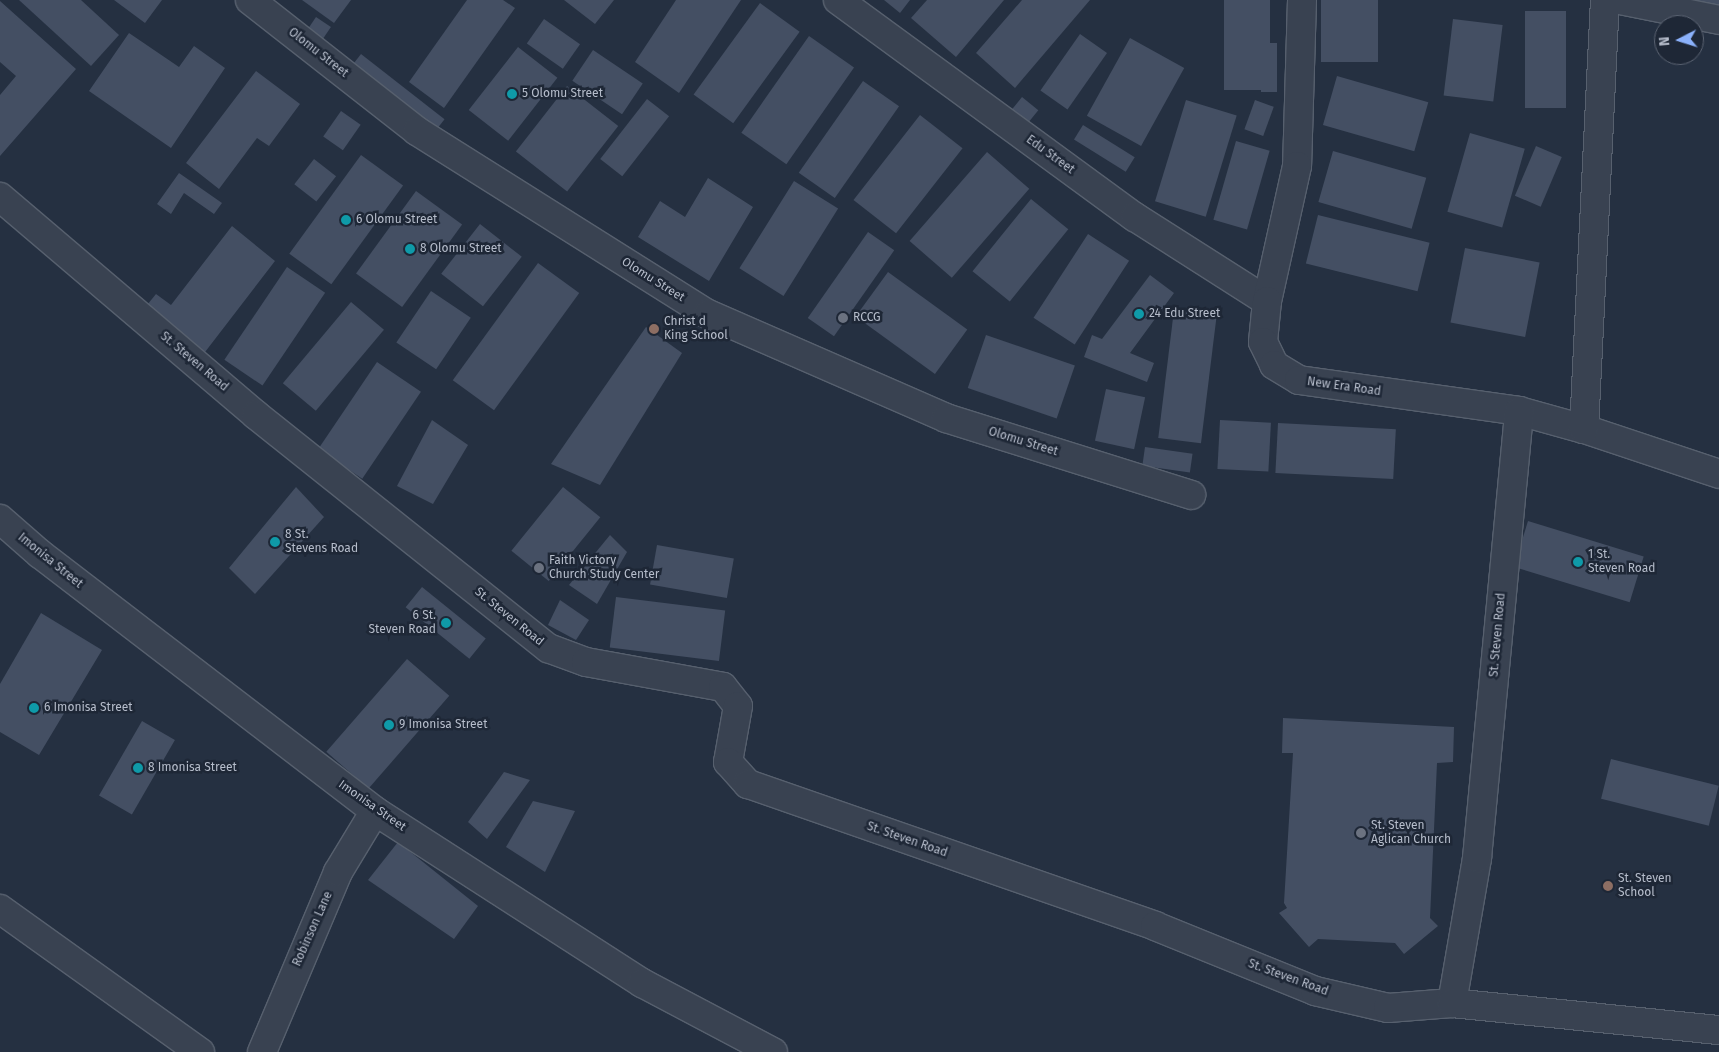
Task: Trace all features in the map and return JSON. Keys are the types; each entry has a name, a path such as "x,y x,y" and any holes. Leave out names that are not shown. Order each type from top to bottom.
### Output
{"street":[{"name":"Olomu Street","path":"250,0 417,131 708,314 946,418 1191,495"},
{"name":"Edu Street","path":"838,0 1135,217 1267,301"},
{"name":"New Era Road","path":"1302,0 1297,166 1267,301 1263,342 1274,366 1300,380 1518,412 1584,429 1719,474"},
{"path":"1584,429 1605,0"},
{"path":"1620,0 1719,20"},
{"name":"St. Steven Road","path":"0,197 256,415 548,648 586,662 722,687 738,706 728,762 748,784 1155,926 1315,991 1388,1008 1452,1003 1477,858 1518,412"},
{"name":"Imonisa Street","path":"0,519 40,554 375,810 642,983 772,1052"},
{"name":"Robinson Lane","path":"262,1052 338,872 375,810"},
{"path":"0,909 200,1052"},
{"path":"1452,1003 1719,1030"}],"building":[{"path":"19,0 81,0 119,35 91,66"},
{"path":"114,0 162,0 145,23"},
{"path":"302,0 351,0 334,23"},
{"path":"467,0 503,0 515,8 444,108 409,82"},
{"path":"564,0 614,0 595,24"},
{"path":"676,0 741,0 679,93 635,62"},
{"path":"884,0 910,0 900,13"},
{"path":"927,0 1004,0 956,57 911,18"},
{"path":"1022,0 1090,0 1015,88 976,53"},
{"path":"1224,0 1270,0 1270,90 1224,90"},
{"path":"1321,0 1378,0 1378,62 1321,62"},
{"path":"1719,0 1719,6 1692,1"},
{"path":"0,1 76,69 0,156 0,95 16,76 0,62"},
{"path":"760,3 800,32 733,123 694,94"},
{"path":"1525,11 1566,11 1566,108 1525,108"},
{"path":"316,17 331,27 320,43 305,33"},
{"path":"544,19 580,44 563,69 527,44"},
{"path":"1453,19 1503,25 1493,102 1444,95"},
{"path":"129,33 179,67 194,46 225,68 171,148 89,91"},
{"path":"1080,34 1107,53 1067,109 1040,91"},
{"path":"809,36 854,68 786,164 741,133"},
{"path":"1130,38 1184,68 1141,146 1087,116"},
{"path":"1261,43 1277,43 1277,92 1261,92"},
{"name":"5 Olomu Street","path":"518,47 557,78 508,141 469,110"},
{"path":"593,50 643,84 622,114 572,81"},
{"path":"361,54 445,119 433,133 350,68"},
{"path":"256,71 300,104 269,146 257,138 219,189 186,163"},
{"path":"1337,76 1428,102 1414,151 1323,125"},
{"path":"863,81 899,106 835,198 799,173"},
{"path":"567,86 618,126 567,191 516,151"},
{"path":"1022,97 1038,110 1026,126 1009,113"},
{"path":"647,99 669,116 622,176 600,159"},
{"path":"1186,100 1237,115 1206,217 1155,201"},
{"path":"1255,100 1274,107 1263,136 1244,129"},
{"path":"341,111 361,125 343,150 323,136"},
{"path":"920,115 963,148 896,233 854,200"},
{"path":"1083,125 1135,157 1126,172 1074,139"},
{"path":"1470,133 1525,149 1502,228 1447,212"},
{"path":"1236,141 1270,151 1247,229 1213,220"},
{"path":"1536,146 1562,157 1541,207 1515,196"},
{"path":"1333,151 1426,178 1412,229 1318,202"},
{"path":"987,152 1029,189 952,278 910,241"},
{"name":"6 Olomu Street","path":"361,155 403,186 331,284 289,254"},
{"path":"314,159 336,176 316,201 294,184"},
{"path":"179,173 222,203 214,214 184,193 171,214 157,204"},
{"path":"708,178 753,207 709,281 638,237 660,201 685,217"},
{"path":"794,181 838,209 784,296 739,268"},
{"name":"8 Olomu Street","path":"416,191 462,225 402,307 356,274"},
{"path":"1031,199 1068,229 1010,301 972,271"},
{"path":"1318,215 1430,243 1417,291 1306,264"},
{"path":"480,224 522,257 483,306 441,274"},
{"path":"232,226 275,261 202,356 143,310 156,294 171,305"},
{"path":"868,232 894,250 834,336 808,318"},
{"path":"1088,234 1129,261 1075,345 1034,318"},
{"path":"1465,248 1540,263 1525,337 1450,323"},
{"path":"538,263 579,293 494,410 453,380"},
{"path":"287,267 325,293 263,386 224,360"},
{"path":"888,272 967,330 935,374 856,316"},
{"name":"24 Edu Street","path":"1150,275 1174,293 1130,353 1154,363 1147,382 1084,357 1092,335 1102,339"},
{"path":"431,291 471,318 436,369 396,342"},
{"path":"351,302 384,330 316,411 283,383"},
{"path":"1174,310 1217,315 1201,443 1158,438"},
{"path":"646,327 682,353 600,485 551,464"},
{"path":"986,335 1075,366 1057,419 968,388"},
{"path":"377,362 421,392 362,479 318,449"},
{"path":"1106,389 1145,397 1134,449 1095,441"},
{"path":"432,420 468,445 433,504 397,486"},
{"path":"1220,420 1271,423 1268,472 1217,469"},
{"path":"1278,423 1396,429 1393,479 1275,473"},
{"path":"1145,447 1193,454 1190,472 1142,466"},
{"name":"8 St. Stevens Road","path":"296,487 324,517 255,594 229,568"},
{"path":"563,487 600,517 549,581 511,551"},
{"name":"1 St. Steven Road","path":"1528,521 1644,556 1630,602 1514,567"},
{"path":"610,535 627,552 597,604 569,585"},
{"path":"657,545 734,559 727,598 650,584"},
{"name":"6 St. Steven Road","path":"422,587 486,639 469,659 406,607"},
{"path":"616,597 725,610 719,661 610,648"},
{"path":"560,600 589,620 576,640 548,625"},
{"name":"6 Imonisa Street","path":"41,613 102,650 39,755 0,732 0,684"},
{"name":"9 Imonisa Street","path":"407,659 449,696 369,789 326,752"},
{"name":"St. Steven Aglican Church","path":"1283,718 1454,727 1453,762 1437,763 1430,918 1438,926 1404,954 1395,943 1318,939 1309,947 1279,913 1287,908 1284,903 1293,753 1282,753"},
{"name":"8 Imonisa Street","path":"142,721 175,740 132,814 99,795"},
{"path":"1611,759 1719,786 1709,826 1601,799"},
{"path":"504,772 530,780 487,839 468,822"},
{"path":"533,801 575,811 545,872 506,847"},
{"path":"398,842 478,906 454,939 368,880"}],"place":[{"name":"5 Olomu Street","path":"512,94"},
{"name":"6 Olomu Street","path":"346,220"},
{"name":"8 Olomu Street","path":"410,249"},
{"name":"24 Edu Street","path":"1139,314"},
{"name":"RCCG","path":"843,318"},
{"name":"Christ d King School","path":"654,329"},
{"name":"8 St. Stevens Road","path":"275,542"},
{"name":"1 St. Steven Road","path":"1578,562"},
{"name":"Faith Victory Church Study Center","path":"539,568"},
{"name":"6 St. Steven Road","path":"446,623"},
{"name":"6 Imonisa Street","path":"34,708"},
{"name":"9 Imonisa Street","path":"389,725"},
{"name":"8 Imonisa Street","path":"138,768"},
{"name":"St. Steven Aglican Church","path":"1361,833"},
{"name":"St. Steven School","path":"1608,886"}]}
